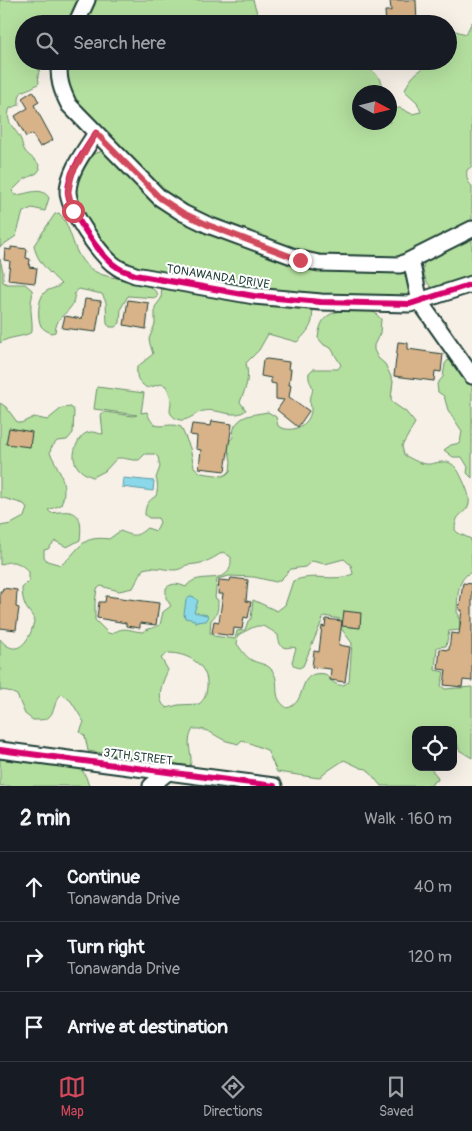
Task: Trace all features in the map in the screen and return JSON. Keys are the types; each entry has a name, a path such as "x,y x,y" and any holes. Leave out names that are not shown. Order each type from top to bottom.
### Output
{"street":[{"path":"80,15 87,0"},
{"path":"59,70 59,78 69,105 160,198 183,213 208,225 300,260 319,263 400,265 472,229"},
{"name":"TONAWANDA DRIVE","path":"96,133 72,173 68,192 73,211 103,256 117,268 134,274 254,296 304,301 410,304 472,284"},
{"path":"411,260 420,302 472,376"},
{"name":"37TH STREET","path":"0,750 274,786"},
{"path":"151,786 168,772"}],"green space":[{"path":"0,0 82,0 76,15 15,15 15,70 40,70 38,75 39,83 22,92 19,105 10,108 8,118 19,136 25,151 36,161 40,169 37,173 23,180 12,191 15,195 20,195 38,191 46,194 49,198 45,211 32,208 23,212 16,236 0,247"},
{"path":"94,0 253,0 258,15 87,15"},
{"path":"472,22 472,166 467,170 467,174 468,181 472,186 472,223 400,258 306,254 197,212 165,192 78,106 69,89 67,79 68,70 371,70 379,78 382,85 352,85 352,130 397,130 397,108 412,114 421,112 417,102 405,91 416,74 421,70 457,70 457,32 466,34"},
{"path":"103,151 107,152 153,196 241,242 401,270 409,275 413,293 406,297 280,292 154,272 129,265 114,256 98,238 85,216 77,194 76,185 83,166 90,155"},
{"path":"59,213 68,227 76,249 84,263 91,269 107,276 144,284 158,294 156,298 128,296 121,308 120,323 115,327 110,327 107,324 106,302 102,294 79,289 75,292 71,306 59,320 55,332 51,333 43,328 40,323 39,314 39,304 42,296 46,291 61,284 41,261 34,245 55,214"},
{"path":"472,235 472,278 432,288 427,283 423,268 428,258"},
{"path":"0,259 3,282 7,284 25,284 32,290 32,332 7,339 0,343"},
{"path":"162,284 311,307 312,322 305,334 297,342 268,334 259,350 246,363 247,383 240,402 246,410 242,413 232,414 204,411 187,419 179,420 170,412 171,399 166,386 161,384 147,388 137,377 137,367 153,354 149,339 155,324 155,307 161,299"},
{"path":"350,309 374,312 381,319 380,333 374,345 374,350 378,358 385,364 393,381 391,399 393,403 406,412 415,423 402,446 404,455 423,463 447,462 454,465 468,494 468,507 457,519 455,530 471,539 472,572 460,584 457,612 460,630 449,631 446,646 437,647 435,670 444,672 441,686 445,689 472,687 472,758 459,750 457,726 412,726 412,771 433,771 438,780 433,782 431,786 381,786 367,769 344,760 319,778 277,772 267,750 242,740 238,744 226,741 201,729 193,729 190,735 190,766 88,751 85,736 80,732 84,722 71,701 62,694 49,717 42,720 33,720 25,714 17,695 0,690 0,639 9,647 18,648 28,638 34,620 25,605 22,593 22,588 29,581 29,572 16,562 0,565 0,526 11,524 24,517 27,508 24,504 0,497 0,403 6,407 17,422 21,423 34,417 47,420 62,408 71,407 74,411 73,433 67,440 57,441 51,448 50,453 62,478 64,491 61,505 48,510 51,513 67,512 76,515 79,519 81,531 80,540 67,547 55,541 48,549 44,550 44,557 47,561 61,565 81,545 92,539 109,539 120,531 134,535 147,528 156,531 160,522 158,518 149,518 145,515 148,504 156,496 157,491 156,478 160,467 158,457 155,454 145,454 139,460 117,458 105,471 93,477 81,471 75,463 74,452 81,437 90,432 103,434 101,414 105,412 137,415 94,409 97,387 144,393 141,413 147,412 153,423 157,425 181,427 190,448 194,467 201,473 223,476 230,471 231,461 229,452 221,443 231,440 235,425 241,419 268,412 276,417 278,426 292,429 298,428 308,419 311,407 309,400 313,390 309,380 309,373 313,369 338,369 341,365 331,348 324,345 318,338 321,324 331,314","holes":["223,552 231,557 227,573 221,576 198,579 186,587 176,584 166,588 166,598 171,606 163,612 160,625 143,632 124,629 112,634 108,633 95,620 97,589 101,586 119,591 133,588 143,569 179,569 186,565 206,562","344,559 351,565 353,574 338,578 309,577 293,581 285,605 277,611 253,600 251,619 248,621 245,630 237,631 235,639 214,636 210,633 211,620 218,609 218,600 215,598 217,579 229,576 254,577 276,582 291,569 305,567 312,561 325,564","324,616 340,619 340,627 352,643 349,681 346,684 339,685 325,674 310,676 298,700 294,705 287,708 279,699 276,679 271,669 246,656 237,644 238,635 258,626 267,628 278,635 280,644 283,647 296,648 292,662 294,666 299,668 303,666","168,653 190,658 205,672 207,687 205,697 199,704 178,705 167,708 163,705 160,695 168,670 161,658"]},
{"path":"448,360 454,362 472,387 472,478 467,473 468,467 462,457 453,457 444,450 451,445 460,443 462,431 448,410 444,396 438,392 437,384 443,377 445,364"},
{"path":"0,757 81,768 89,786 0,786"}],"water":[{"path":"123,478 154,481 153,491 122,487"},
{"path":"191,596 198,601 194,612 207,615 206,621 195,622 195,620 185,618 186,600"}],"building":[{"path":"390,0 416,0 417,15 385,15 385,11 391,11"},
{"path":"33,91 39,102 34,105 53,140 40,147 32,134 26,137 15,116 28,108 22,98"},
{"path":"11,247 27,249 26,258 30,259 29,267 37,268 35,283 8,280 10,261 4,260 5,249 11,250"},
{"path":"85,299 101,301 96,332 62,328 65,316 82,319"},
{"path":"128,300 149,303 146,329 124,325"},
{"path":"398,342 408,343 408,349 443,354 441,372 435,371 434,381 394,376"},
{"path":"263,360 289,362 288,369 291,369 289,385 291,385 289,397 309,411 298,427 277,410 284,400 276,399 276,384 271,383 271,378 261,376"},
{"path":"212,421 232,424 225,471 199,468 201,450 196,449 197,436 190,435 192,424 211,426"},
{"path":"9,428 32,432 30,447 6,444"},
{"path":"231,578 248,580 246,601 251,602 248,618 244,617 242,629 234,628 233,636 212,633 214,621 219,622 223,594 218,594 219,580 230,581"},
{"path":"463,583 472,584 472,681 463,680 462,687 444,685 446,670 438,669 440,649 449,650 451,633 459,634 462,610 459,610"},
{"path":"3,588 17,590 16,607 19,608 16,630 0,628 0,591"},
{"path":"106,596 159,603 156,625 140,623 140,628 126,626 126,623 97,618 99,602 105,602"},
{"path":"344,611 361,613 360,628 342,626"},
{"path":"326,619 342,621 339,645 350,647 345,682 330,680 331,669 312,667 314,651 319,652 322,626 325,627"}],"cycle path":[{"path":"96,133 71,176 68,191 69,199 79,221 94,244 110,262 135,275 254,296 321,302 410,304 472,284"},
{"path":"0,750 274,786"}],"route":[{"path":"73,211 68,192 72,173 96,133 160,198 183,213 208,225 300,260"}]}
